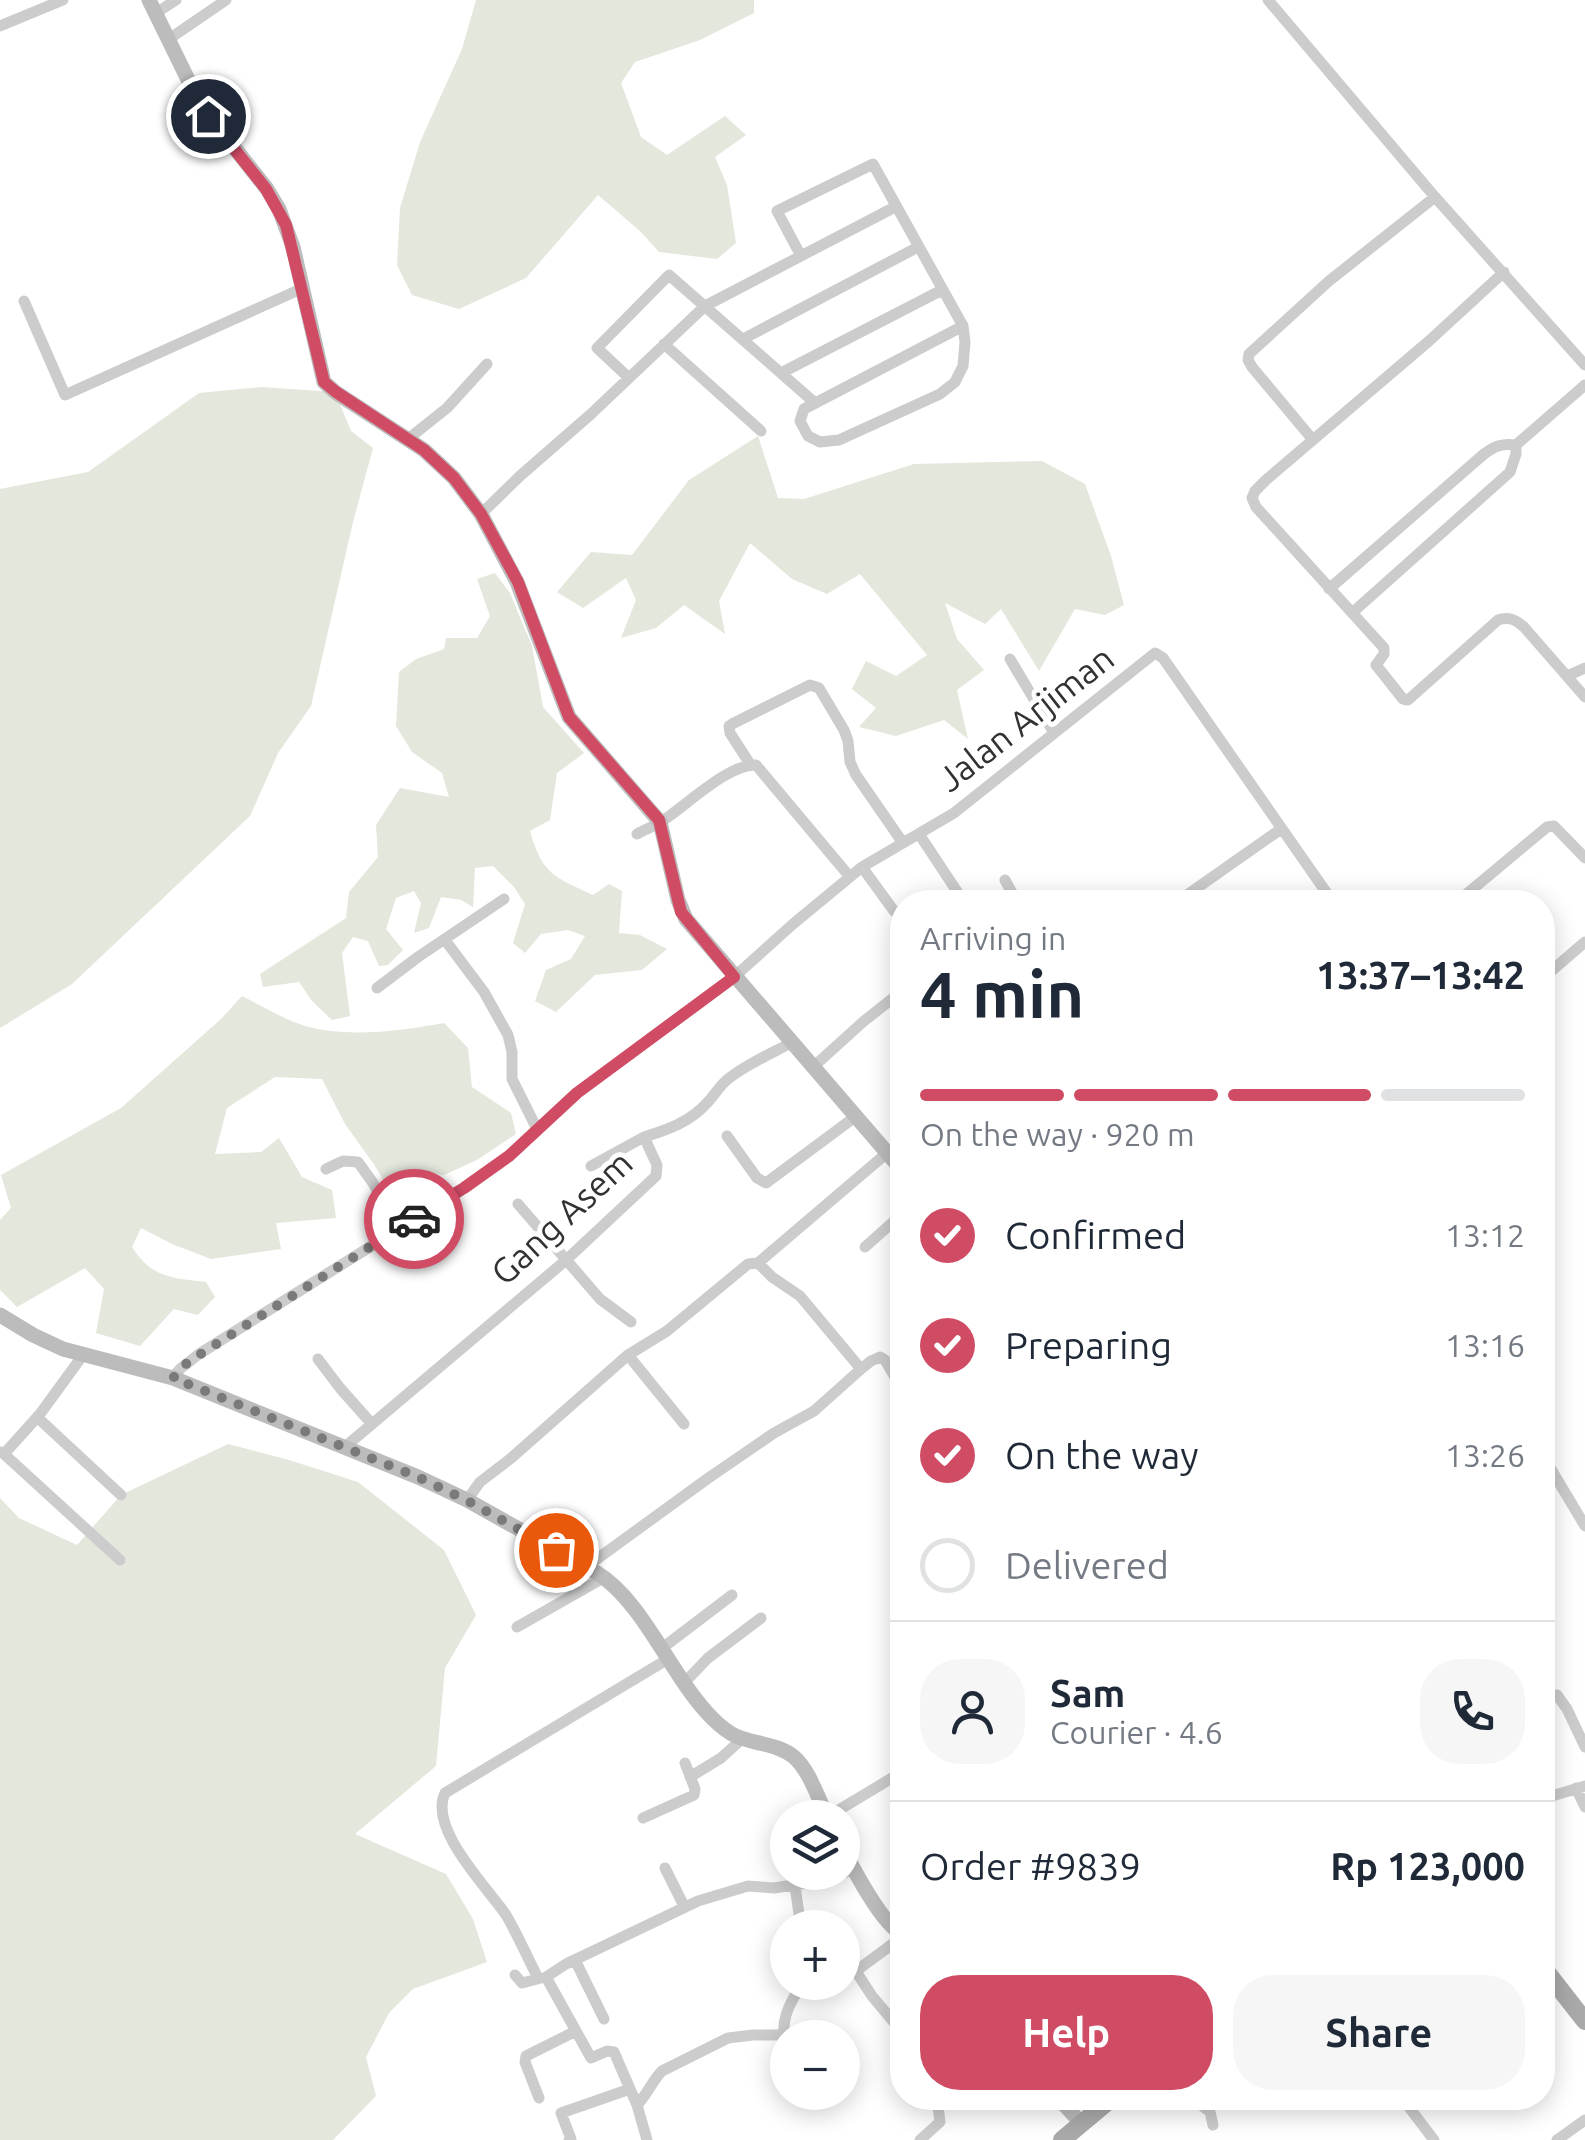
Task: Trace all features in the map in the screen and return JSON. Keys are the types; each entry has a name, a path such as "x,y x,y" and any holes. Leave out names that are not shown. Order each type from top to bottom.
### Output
{"main road":[{"path":"1555,1981 1583,2013"},
{"path":"1062,2140 1098,2110"}],"street":[{"path":"0,26 63,0"},
{"path":"176,0 152,6 200,104 279,209 327,386 424,450 454,478 481,514 518,582 569,717 660,822 681,912 890,1156"},
{"path":"169,39 226,0"},
{"path":"1268,0 1585,366"},
{"path":"801,256 777,211 873,164 963,326 965,342 955,382 940,394 839,440 820,442 808,436 800,421 804,410 963,326"},
{"path":"1312,440 1252,367 1249,354 1329,281 1435,196"},
{"path":"481,514 705,306 896,207"},
{"path":"743,339 918,247"},
{"path":"1504,272 1260,486 1252,498 1384,648 1376,665 1405,700 1504,618 1518,621 1585,697"},
{"path":"629,378 597,348 669,275 814,403"},
{"path":"24,302 65,395 303,288"},
{"path":"781,374 942,290"},
{"path":"664,344 761,431"},
{"path":"408,439 447,408 487,364"},
{"path":"1329,589 1484,454 1501,444 1516,445 1585,384"},
{"path":"1352,613 1510,472 1516,445"},
{"name":"Jalan Arjiman","path":"173,1378 188,1362 509,1156 577,1093 734,977 850,876 954,813 1150,656 1159,654 1324,890"},
{"path":"1010,659 1054,733"},
{"path":"1567,676 1585,668"},
{"path":"850,876 760,769 750,764 729,726 810,685 820,688 844,730 856,775 904,842"},
{"path":"637,834 750,764"},
{"path":"1471,890 1547,827 1554,826 1585,858"},
{"path":"1194,890 1281,830"},
{"path":"919,834 956,890"},
{"path":"862,867 890,906"},
{"path":"1005,880 1010,890"},
{"path":"378,988 418,956 504,899"},
{"path":"445,940 484,992 508,1035 512,1079 537,1130"},
{"path":"1555,968 1585,942"},
{"path":"812,1068 890,1000"},
{"name":"Gang Asem","path":"346,1446 565,1260 656,1176 657,1165 644,1137 685,1121 733,1075 791,1043"},
{"path":"727,1136 757,1178 766,1183 855,1117"},
{"path":"591,1166 644,1137"},
{"path":"466,1500 489,1472 628,1356 667,1331 748,1264 758,1263 887,1153"},
{"path":"326,1169 344,1161 358,1162 398,1228"},
{"path":"518,1204 600,1299 631,1322"},
{"path":"865,1246 890,1224"},
{"path":"758,1263 772,1278 800,1296 860,1369"},
{"path":"0,1314 33,1335 84,1355 173,1378 346,1446 466,1500 586,1567 623,1594 711,1717 726,1730 792,1756 819,1800"},
{"path":"84,1355 37,1417 2,1452 120,1560"},
{"path":"628,1356 684,1424"},
{"path":"586,1567 722,1468 814,1411 878,1357 890,1369"},
{"path":"318,1359 371,1424"},
{"path":"37,1417 122,1496"},
{"path":"1555,1476 1585,1526"},
{"path":"517,1627 604,1578"},
{"path":"647,2140 614,2052 591,2058 506,1915 461,1857 443,1817 441,1800 444,1794 664,1654 732,1596"},
{"path":"684,1683 708,1658 761,1618"},
{"path":"1557,1695 1585,1747"},
{"path":"690,1777 721,1758 743,1738"},
{"path":"643,1818 692,1796 695,1792 685,1763"},
{"path":"856,1800 890,1779"},
{"path":"1555,1793 1581,1787 1585,1807"},
{"path":"665,1868 684,1906"},
{"path":"860,1878 890,1926"},
{"path":"515,1976 522,1984 542,1978 684,1906 748,1886 770,1888"},
{"path":"890,1945 860,1968 858,1974 890,2018"},
{"path":"574,1960 604,2019"},
{"path":"539,2098 526,2056 576,2031"},
{"path":"637,2105 662,2070 728,2038 770,2036"},
{"path":"568,2140 562,2113 630,2090"},
{"path":"920,2140 940,2122 938,2110"},
{"path":"1069,2110 1082,2124"},
{"path":"1207,2110 1213,2124"},
{"path":"1411,2110 1434,2140"},
{"path":"1557,2140 1585,2120"}],"shaded area":[{"path":"476,0 754,0 754,13 700,40 635,62 621,83 641,137 667,155 725,116 746,135 715,157 727,185 736,243 717,259 659,252 598,195 526,278 459,309 412,295 397,265 400,208 420,142 462,49"},
{"path":"261,387 335,392 351,431 373,448 311,706 278,753 250,816 72,984 0,1028 0,489 88,472 199,393"},
{"path":"758,436 778,498 804,499 914,464 1042,461 1085,484 1124,605 1105,615 1075,609 1039,671 1001,609 985,624 945,603 957,639 984,670 957,690 968,739 944,720 896,736 859,727 876,708 852,689 866,661 896,676 927,655 860,574 827,594 792,579 750,543 719,601 725,634 684,605 656,628 621,638 636,600 626,578 583,608 557,592 591,552 632,555 689,480"},
{"path":"495,573 510,593 532,646 543,707 584,753 557,773 550,820 530,831 539,857 559,878 593,895 609,884 622,891 619,933 640,935 667,949 642,970 595,975 556,1012 535,1001 546,970 571,959 585,936 568,930 541,934 525,953 513,943 525,904 493,866 475,868 473,907 461,900 441,897 429,928 414,933 421,903 414,891 396,898 386,929 403,950 388,965 379,966 368,941 353,937 342,953 350,1016 332,1020 299,982 263,987 260,974 346,918 349,892 378,857 376,825 400,788 449,797 442,773 412,752 396,726 399,672 416,659 444,649 446,638 477,638 490,616 477,579"},
{"path":"242,996 289,1020 321,1030 374,1032 444,1023 468,1048 472,1087 511,1113 516,1134 477,1160 444,1175 419,1171 424,1199 397,1202 345,1124 322,1079 275,1077 227,1108 215,1154 261,1152 279,1138 302,1177 332,1190 336,1218 276,1223 281,1249 211,1259 141,1228 132,1247 147,1265 172,1277 206,1282 215,1297 198,1315 174,1309 140,1346 96,1333 104,1289 85,1268 17,1307 0,1290 0,1220 11,1208 1,1175 121,1108"},
{"path":"228,1444 358,1482 444,1550 476,1615 445,1668 436,1766 355,1834 446,1874 473,1919 487,1962 413,1989 389,2013 366,2057 376,2096 333,2140 0,2140 0,1498 19,1518 77,1545 121,1495"}],"way so far":[{"path":"414,1219 188,1362 173,1378 418,1477 556,1550"}],"route":[{"path":"208,116 266,189 286,225 324,382 424,450 454,478 481,514 518,582 569,717 659,820 681,912 734,977 577,1093 509,1156 414,1219"}]}
